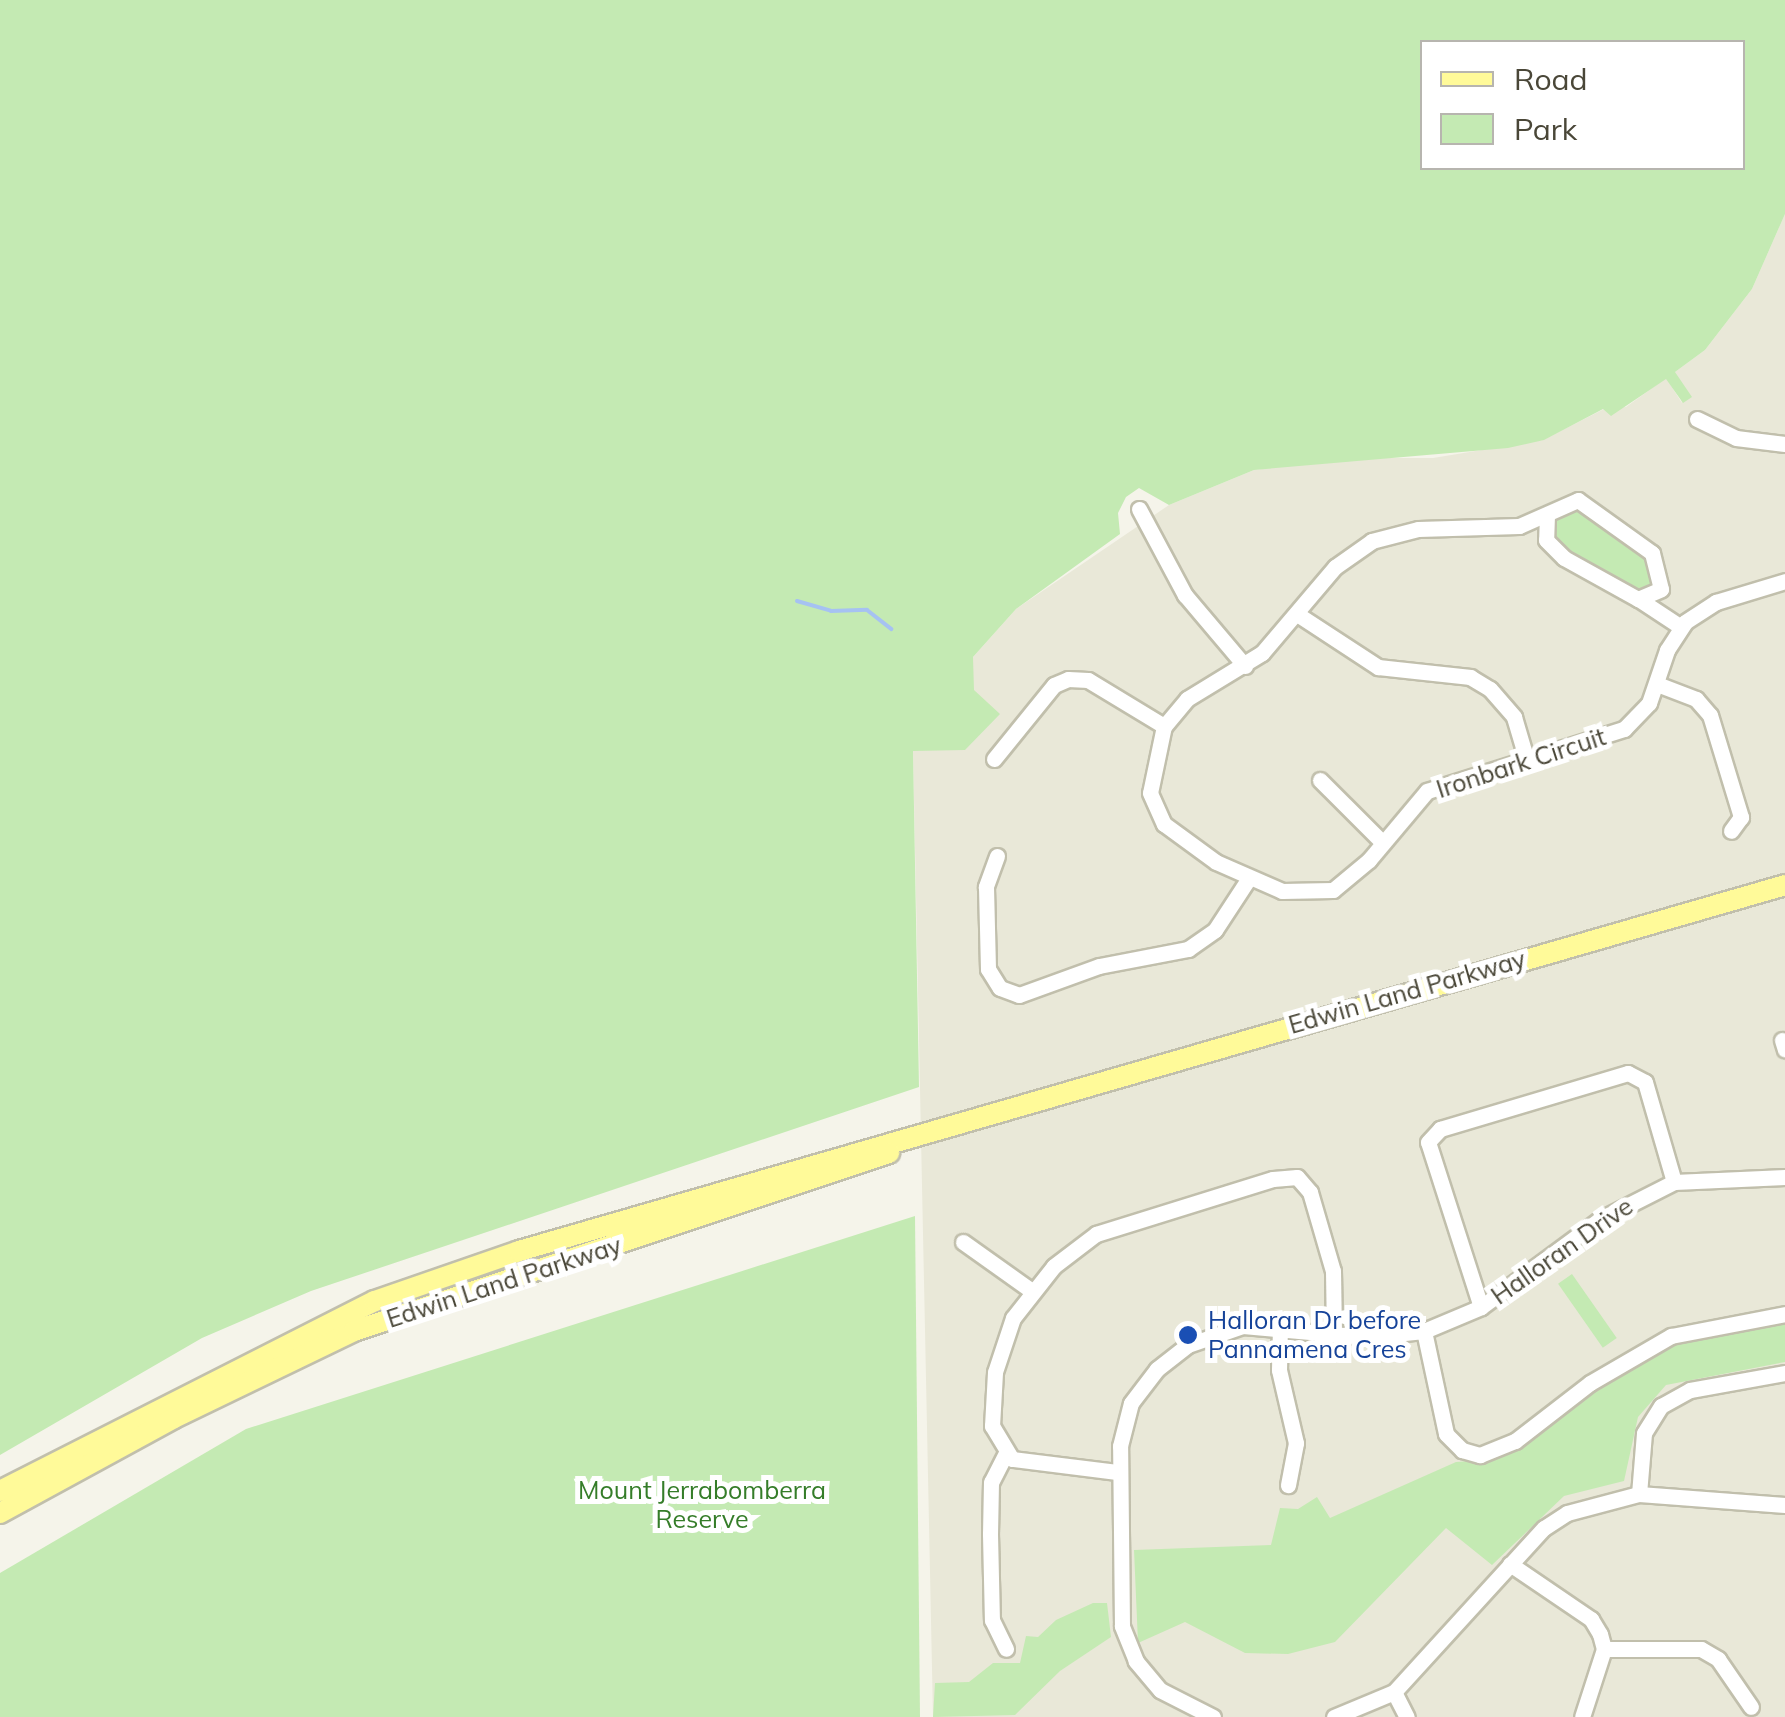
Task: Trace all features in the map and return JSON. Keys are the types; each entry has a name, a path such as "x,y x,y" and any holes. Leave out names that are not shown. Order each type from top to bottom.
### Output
{"main road":[{"name":"Edwin Land Parkway","path":"0,1491 375,1301 765,1175 1030,1104 1785,885"},
{"name":"Edwin Land Parkway","path":"0,1513 191,1409 354,1331 463,1291 696,1222 1030,1104"}],"street":[{"path":"1697,419 1736,438 1785,444"},
{"path":"994,760 1054,685 1068,679 1088,680 1164,726 1187,699 1245,666 1297,614 1336,567 1372,541 1418,530 1508,526 1547,514 1567,500 1589,504 1652,553 1667,608 1681,627"},
{"path":"1140,509 1185,595 1245,666"},
{"path":"1547,514 1549,545"},
{"path":"1508,526 1549,545 1681,627"},
{"path":"1681,627 1710,604 1785,581"},
{"path":"1640,600 1662,585"},
{"path":"1297,614 1378,667 1470,677 1490,689 1514,717 1527,760"},
{"name":"Ironbark Circuit","path":"1164,726 1152,766 1156,810 1182,840 1282,892 1319,895 1345,882 1427,791 1624,728 1657,684 1681,627"},
{"path":"1657,684 1696,699 1708,712 1736,824 1757,824"},
{"path":"1320,780 1382,842"},
{"path":"997,856 986,888 987,964 997,985 1018,994 1086,970 1188,950 1215,930 1249,878"},
{"path":"1482,1307 1453,1236 1428,1142 1440,1129 1628,1073 1645,1082 1674,1182"},
{"path":"1005,1454 992,1426 995,1372 1013,1318 1066,1255 1111,1227 1293,1176 1310,1192 1333,1272 1334,1332"},
{"name":"Halloran Drive","path":"1213,1717 1180,1712 1140,1666 1122,1626 1116,1472 1131,1404 1170,1357 1229,1328 1280,1326 1366,1337 1424,1331 1482,1307 1599,1220 1674,1182 1785,1177"},
{"path":"963,1242 1032,1291"},
{"path":"1424,1331 1446,1434 1462,1450 1480,1455 1515,1441 1605,1373 1670,1336 1785,1314"},
{"path":"1280,1326 1279,1370 1296,1443 1288,1485"},
{"path":"1639,1494 1644,1433 1662,1406 1690,1390 1785,1373"},
{"path":"1005,1454 1116,1472"},
{"path":"1005,1454 991,1482 990,1534 992,1620 1006,1649"},
{"path":"1334,1717 1394,1692 1510,1564 1566,1513 1639,1494 1785,1505"},
{"path":"1510,1564 1591,1619 1604,1649 1582,1717"},
{"path":"1604,1649 1700,1650 1718,1659 1751,1707"},
{"path":"1394,1692 1407,1717"}],"shaded area":[{"path":"1785,214 1785,1717 933,1717 913,750 965,750 973,657 1016,609 1169,505 1254,470 1349,458 1433,458 1543,440 1604,409 1626,407 1666,378 1682,403 1675,372 1705,350 1752,289"}],"green space":[{"path":"0,0 1785,0 1785,214 1752,289 1705,350 1675,372 1692,397 1683,403 1666,379 1611,416 1603,409 1544,440 1508,448 1254,470 1169,505 1139,488 1126,497 1118,513 1120,534 1016,609 973,657 974,690 1000,714 965,750 913,751 919,1087 311,1291 202,1338 0,1455"},
{"path":"1574,504 1647,554 1655,588 1640,595 1554,543 1553,515"},
{"name":"Mount Jerrabomberra Reserve","path":"915,1216 920,1717 0,1717 0,1573 246,1429"},
{"path":"1572,1274 1617,1338 1603,1348 1558,1284"},
{"path":"1785,1323 1785,1362 1666,1385 1638,1417 1624,1481 1564,1496 1492,1565 1446,1528 1335,1642 1288,1654 1245,1653 1185,1622 1138,1643 1134,1550 1271,1545 1280,1508 1298,1509 1317,1497 1330,1518 1456,1462 1497,1459 1627,1367 1703,1329"},
{"path":"1093,1603 1107,1603 1111,1637 1060,1671 1015,1715 933,1717 935,1683 969,1682 993,1663 1020,1663 1026,1636 1038,1637 1056,1620"}],"waterway":[{"path":"797,601 831,611 867,610 891,629"}],"place":[{"name":"Halloran Dr before Pannamena Cres","path":"1188,1335"}]}
